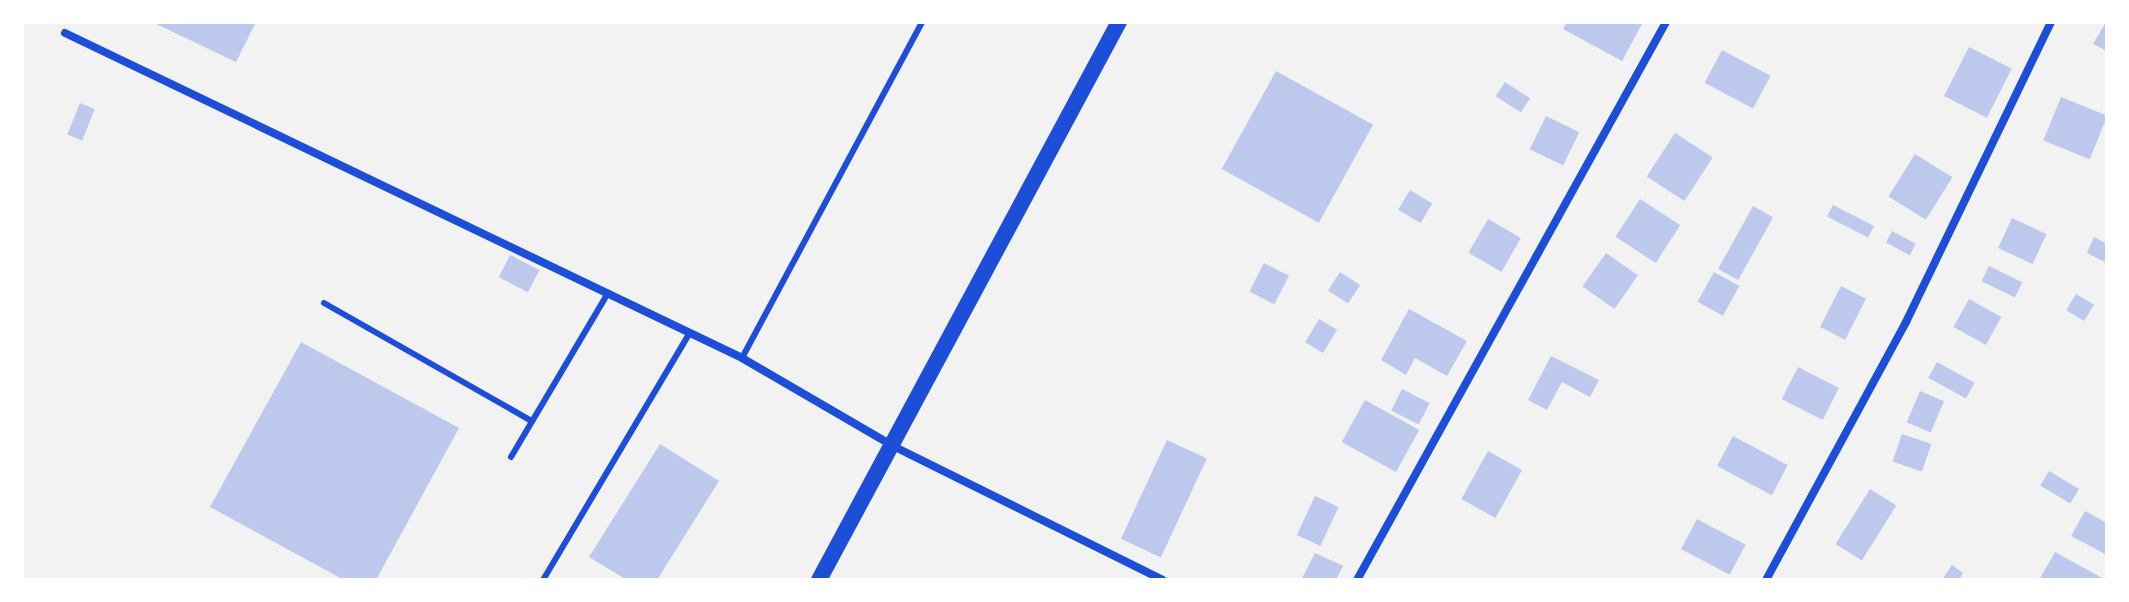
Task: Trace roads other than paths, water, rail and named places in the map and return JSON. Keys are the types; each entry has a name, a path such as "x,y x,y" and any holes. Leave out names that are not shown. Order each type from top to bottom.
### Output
{"main road":[{"path":"819,580 1119,22"}],"street":[{"path":"1357,580 1666,22"},
{"path":"1766,580 1906,322 2051,22"},
{"path":"65,33 690,332 742,358 893,446 1163,580"}],"lane":[{"path":"742,358 922,22"},
{"path":"511,457 608,293"},
{"path":"324,303 532,421"},
{"path":"543,580 690,332"}]}
